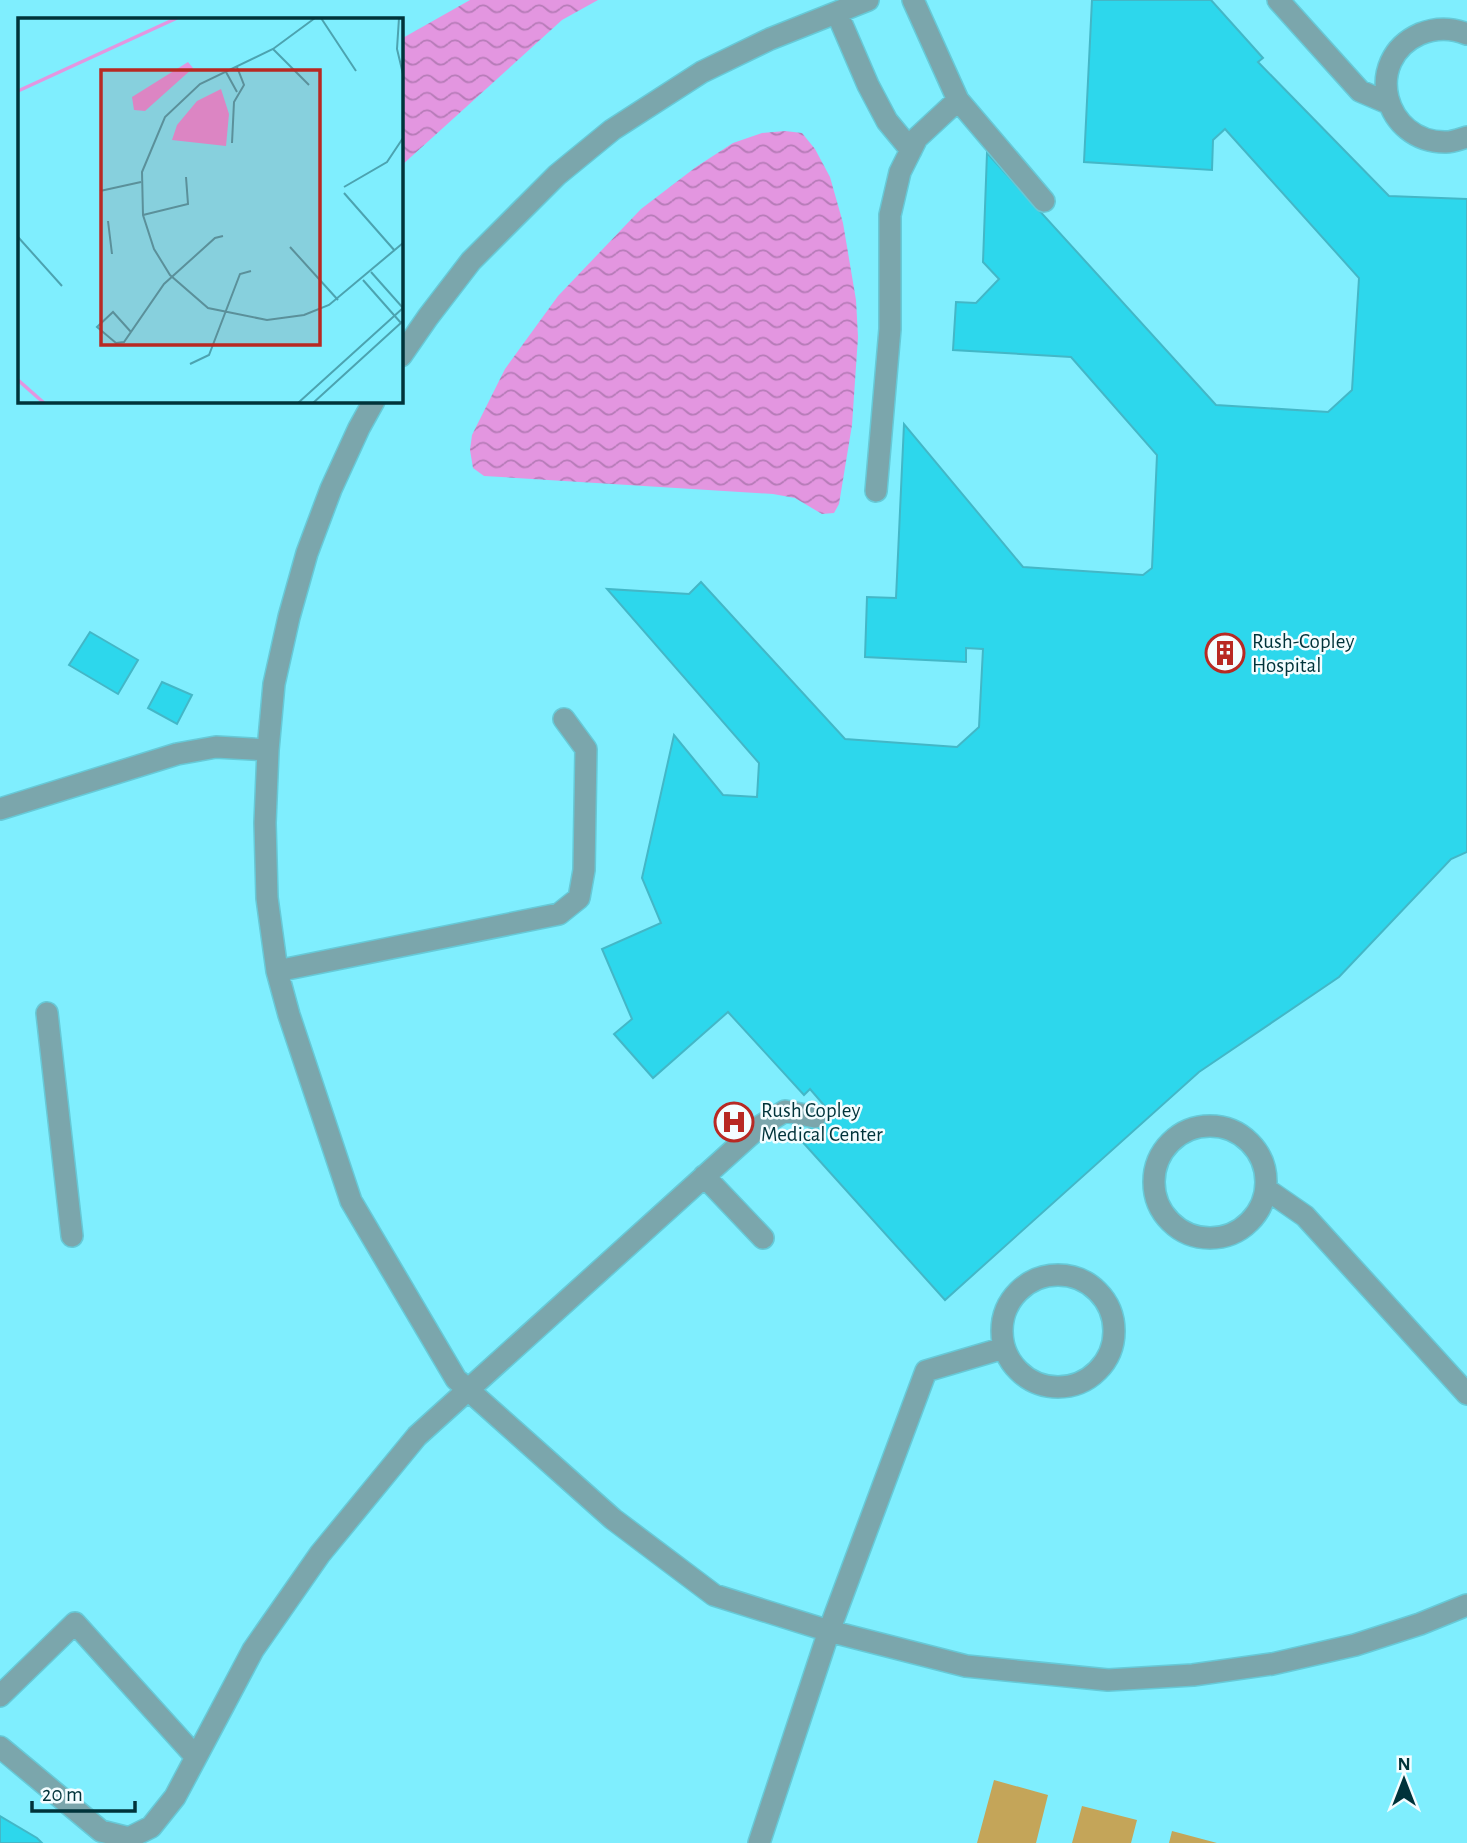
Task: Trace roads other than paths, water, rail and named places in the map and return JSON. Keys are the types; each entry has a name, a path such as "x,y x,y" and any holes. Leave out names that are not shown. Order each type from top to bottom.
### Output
{"lane":[{"path":"402,355 471,261 557,175 612,130 702,72 770,39 868,0"},
{"path":"913,0 958,100 1044,201"},
{"path":"1278,0 1360,91 1388,103"},
{"path":"837,13 868,85 887,121 911,150"},
{"path":"1467,34 1447,29 1428,31 1411,38 1398,50 1389,67 1386,85 1388,103 1397,120 1411,133 1429,141 1448,142 1467,137"},
{"path":"876,491 890,329 890,215 900,172 917,138 958,100"},
{"path":"373,402 331,489 307,553 274,684 265,823 267,898 278,971 289,1015 351,1201 456,1379 613,1519 714,1595 829,1632 966,1666 1108,1680 1193,1675 1272,1664 1355,1645 1467,1605"},
{"path":"278,971 559,914 579,898 584,870 586,749 564,719"},
{"path":"0,809 177,754 216,747 268,750"},
{"path":"47,1013 72,1236"},
{"path":"0,1747 101,1831 129,1838 151,1827 175,1797 253,1650 320,1553 416,1436 759,1127 785,1111 815,1117"},
{"path":"1208,1126 1227,1128 1244,1138 1258,1152 1265,1170 1265,1189 1260,1206 1251,1221 1220,1237 1202,1237 1185,1232 1170,1222 1160,1208 1154,1191 1154,1173 1160,1155 1172,1140 1189,1130 1208,1126"},
{"path":"704,1176 763,1238"},
{"path":"1265,1189 1306,1216 1467,1394"},
{"path":"1059,1275 1077,1278 1092,1286 1105,1299 1112,1315 1115,1334 1111,1354 1100,1370 1084,1382 1065,1387 1045,1387 1027,1379 1013,1366 1004,1348 1001,1331 1004,1313 1013,1297 1026,1285 1041,1277 1059,1275"},
{"path":"759,1843 829,1632 926,1371 1004,1348"},
{"path":"0,1696 75,1623 196,1757"}],"water":[{"path":"470,0 598,0 562,20 402,165 402,38"},
{"path":"762,133 802,133 815,149 830,177 843,223 856,300 858,337 852,425 839,504 834,513 822,514 795,498 773,494 484,476 473,468 470,450 472,435 505,369 558,296 641,209 696,167 733,143"}],"place":[{"name":"Rush-Copley Hospital","path":"1225,653"},
{"name":"Rush Copley Medical Center","path":"734,1122"}]}
